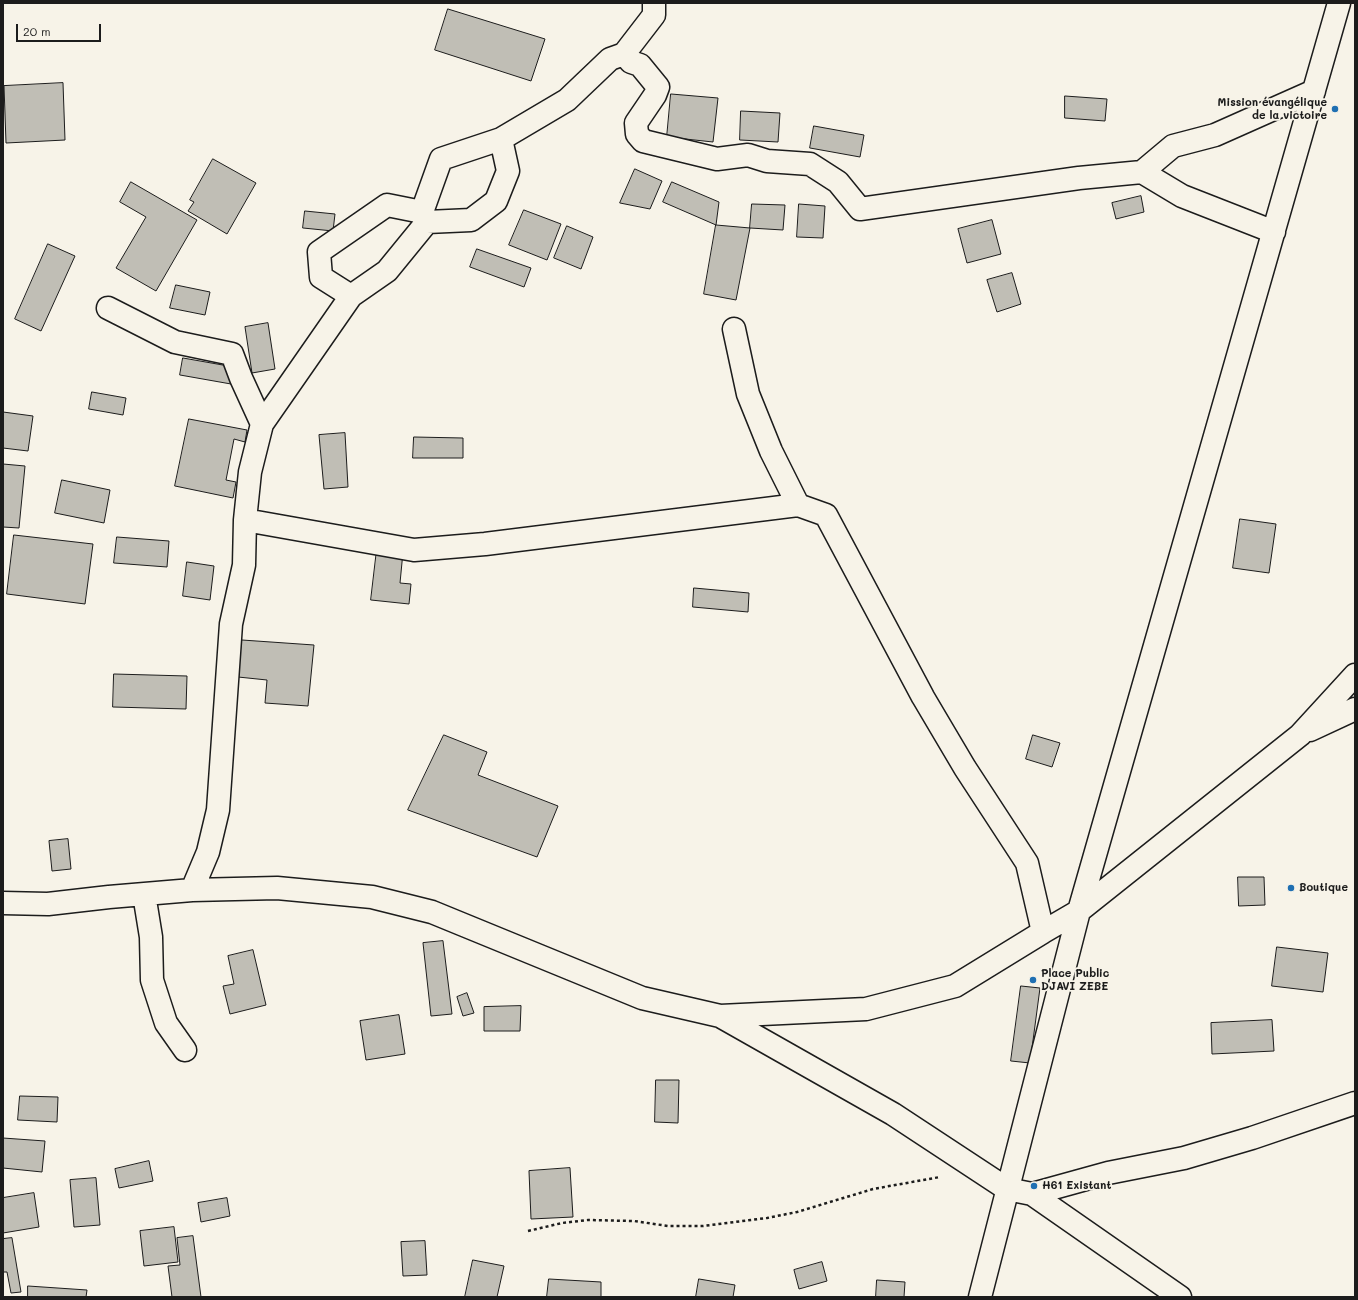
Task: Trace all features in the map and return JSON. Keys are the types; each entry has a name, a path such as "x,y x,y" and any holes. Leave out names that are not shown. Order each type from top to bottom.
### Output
{"street":[{"path":"192,890 208,852 218,810 232,624 244,565 245,520 250,472 262,424 351,296 387,271 425,217 441,159 501,139 567,100 610,59 624,54 654,15 654,3"},
{"path":"980,1297 1079,911 1339,3"},
{"path":"624,54 631,62 640,66 658,87 655,95 636,123 637,134 643,142 717,159 748,155 767,161 810,164 838,182 860,209 1079,178 1142,172 1173,146 1215,135 1314,91"},
{"path":"351,296 321,277 319,252 387,205 425,217 471,220 496,201 508,172 501,139"},
{"path":"1142,172 1182,196 1274,232"},
{"path":"108,308 175,342 232,354 262,424"},
{"path":"734,329 748,394 771,451 798,505"},
{"path":"245,520 414,550 485,544 798,505 826,515 923,697 965,768 1027,863 1043,932"},
{"path":"3,903 48,904 192,890 277,888 372,897 432,912 642,998 720,1016 866,1009 956,986 1079,911 1300,735 1355,675"},
{"path":"1300,735 1355,709"},
{"path":"144,894 151,937 152,980 166,1023 184,1050"},
{"path":"720,1016 893,1114 1007,1189 1032,1194 1180,1297"},
{"path":"1032,1194 1108,1173 1184,1158 1252,1138 1355,1103"}],"path":[{"path":"528,1231 562,1223 588,1220 634,1221 668,1226 703,1226 768,1218 797,1212 873,1189 942,1177"}],"building":[{"path":"448,9 545,39 531,81 435,50"},
{"path":"63,83 65,140 6,143 4,86"},
{"path":"671,94 718,98 713,142 667,137"},
{"path":"1065,96 1107,99 1105,121 1065,118"},
{"path":"741,111 780,113 778,142 740,140"},
{"path":"814,126 864,135 860,157 810,148"},
{"path":"213,159 256,183 227,234 188,211 194,202 190,200"},
{"path":"635,169 662,181 650,209 620,203"},
{"path":"131,182 197,220 156,291 116,268 146,217 120,202"},
{"path":"672,182 719,202 716,225 663,202"},
{"path":"1141,196 1144,212 1116,219 1112,203"},
{"path":"752,204 785,205 783,230 750,228"},
{"path":"799,204 825,206 823,238 797,237"},
{"path":"524,210 561,224 547,260 509,245"},
{"path":"305,211 335,214 333,231 303,228"},
{"path":"992,220 1001,254 967,263 958,229"},
{"path":"716,225 750,228 736,300 704,294"},
{"path":"567,226 593,237 581,269 554,258"},
{"path":"48,244 75,256 41,331 15,319"},
{"path":"477,249 531,268 524,287 470,267"},
{"path":"1012,273 1021,304 997,312 987,280"},
{"path":"176,285 210,292 205,315 170,308"},
{"path":"268,323 275,369 252,373 245,327"},
{"path":"183,358 234,367 231,384 180,375"},
{"path":"92,392 126,398 123,415 89,409"},
{"path":"3,412 33,416 28,451 3,448"},
{"path":"189,419 247,430 245,442 234,439 226,480 236,482 233,498 175,486"},
{"path":"345,433 348,487 324,489 319,435"},
{"path":"414,437 463,438 463,458 413,458"},
{"path":"3,464 25,466 19,528 3,527"},
{"path":"62,480 110,490 104,523 55,513"},
{"path":"1240,519 1276,524 1269,573 1233,568"},
{"path":"14,535 93,544 85,604 7,594"},
{"path":"117,537 169,541 167,567 114,563"},
{"path":"377,549 403,552 400,583 411,584 409,604 371,600"},
{"path":"187,562 214,566 210,600 183,596"},
{"path":"694,588 749,593 748,612 693,607"},
{"path":"242,640 314,645 308,706 265,703 267,680 238,677"},
{"path":"114,674 187,676 186,709 113,707"},
{"path":"444,735 487,752 478,775 558,806 537,857 408,810"},
{"path":"1033,735 1060,743 1052,767 1026,759"},
{"path":"68,839 71,869 52,871 49,841"},
{"path":"1238,877 1264,877 1265,905 1239,906"},
{"path":"443,941 452,1014 431,1016 423,943"},
{"path":"1277,947 1328,953 1323,992 1272,986"},
{"path":"253,950 266,1005 230,1014 223,986 234,984 228,956"},
{"path":"1021,986 1040,988 1030,1063 1011,1061"},
{"path":"467,993 474,1013 463,1016 457,997"},
{"path":"521,1006 520,1031 484,1031 484,1007"},
{"path":"399,1015 405,1054 366,1060 360,1021"},
{"path":"1272,1020 1274,1051 1212,1054 1211,1023"},
{"path":"656,1080 679,1080 678,1123 655,1122"},
{"path":"20,1096 58,1097 57,1122 18,1120"},
{"path":"3,1138 45,1141 42,1172 3,1168"},
{"path":"149,1161 153,1181 119,1188 115,1169"},
{"path":"570,1168 573,1217 531,1219 529,1171"},
{"path":"96,1178 100,1225 74,1227 70,1180"},
{"path":"34,1193 39,1227 3,1233 3,1198"},
{"path":"227,1198 230,1216 201,1222 198,1203"},
{"path":"174,1227 178,1262 144,1266 140,1231"},
{"path":"193,1236 201,1297 172,1297 168,1266 180,1265 177,1238"},
{"path":"12,1238 21,1292 11,1293 7,1272 3,1272 3,1239"},
{"path":"425,1241 427,1275 403,1276 401,1242"},
{"path":"473,1260 504,1266 497,1297 465,1297"},
{"path":"822,1262 827,1281 799,1289 794,1270"},
{"path":"549,1279 601,1282 601,1297 547,1297"},
{"path":"699,1279 735,1285 733,1297 696,1297"},
{"path":"877,1280 905,1282 904,1297 876,1297"},
{"path":"28,1286 87,1290 86,1297 28,1297"}],"place":[{"name":"Mission évangélique de la victoire","path":"1335,109"},
{"name":"Boutique","path":"1291,888"},
{"name":"Place Public DJAVI ZEBE","path":"1033,980"},
{"name":"H61 Existant","path":"1034,1186"}]}
